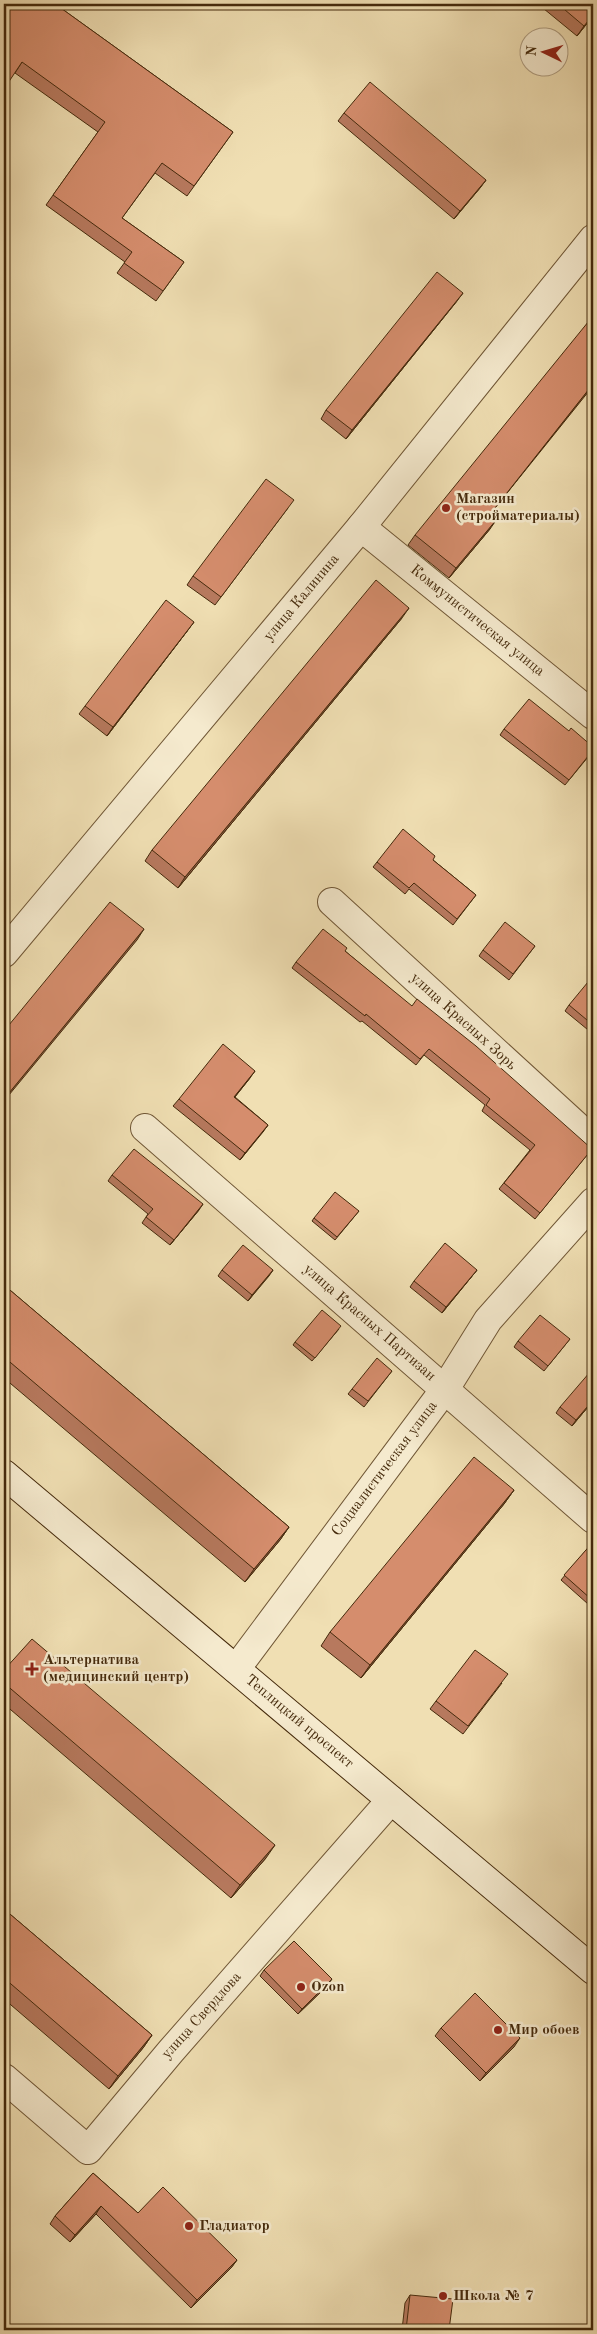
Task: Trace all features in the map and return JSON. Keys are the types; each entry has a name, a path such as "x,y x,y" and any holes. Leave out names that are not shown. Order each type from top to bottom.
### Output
{"street":[{"name":"улица Калинина","path":"6,947 362,527 593,239"},
{"name":"Коммунистическая улица","path":"362,527 593,715"},
{"name":"улица Красных Зорь","path":"332,902 593,1141"},
{"name":"улица Красных Партизан","path":"146,1128 593,1519"},
{"name":"Социалистическая улица","path":"236,1669 445,1389 488,1320 593,1202"},
{"name":"Теплицкий проспект","path":"4,1474 593,1970"},
{"name":"улица Свердлова","path":"4,2078 88,2150 171,2051 391,1800"}],"building":[{"path":"4,4 60,4 58,6 233,132 194,186 162,163 122,218 184,262 163,291 124,263 132,252 53,195 105,122 22,62 4,89"},
{"path":"558,4 593,4 593,15 584,26"},
{"path":"370,82 486,180 460,211 344,113"},
{"path":"437,272 463,293 352,430 326,410"},
{"path":"593,316 593,384 491,513 497,519 456,568 415,535"},
{"path":"266,479 294,500 221,597 193,576"},
{"path":"376,580 409,608 185,877 152,850"},
{"path":"166,600 194,622 113,727 85,706"},
{"path":"529,699 569,731 571,728 593,747 593,750 569,780 504,729"},
{"path":"403,829 435,856 433,860 476,895 457,919 414,883 409,888 377,862"},
{"path":"110,902 144,929 4,1099 4,1031"},
{"path":"505,922 535,946 513,974 483,950"},
{"path":"323,929 347,948 345,951 412,1006 417,999 476,1046 592,1149 540,1213 504,1183 535,1145 486,1105 490,1099 429,1049 420,1059 366,1014 365,1016 296,962"},
{"path":"588,982 593,986 593,1025 569,1005"},
{"path":"223,1044 255,1071 234,1097 268,1125 245,1153 179,1099"},
{"path":"134,1149 203,1204 174,1240 146,1217 153,1209 112,1175"},
{"path":"335,1192 359,1211 337,1237 314,1218"},
{"path":"445,1243 477,1270 446,1307 414,1281"},
{"path":"243,1245 273,1270 252,1295 222,1270"},
{"path":"4,1285 289,1527 254,1569 4,1357"},
{"path":"322,1310 341,1326 315,1358 295,1342"},
{"path":"540,1315 570,1339 548,1366 518,1341"},
{"path":"377,1358 392,1371 368,1401 352,1389"},
{"path":"590,1372 593,1375 593,1400 576,1420 560,1407"},
{"path":"474,1457 514,1490 370,1665 330,1632"},
{"path":"593,1542 593,1596 591,1599 564,1575"},
{"path":"32,1639 275,1845 240,1885 4,1683 4,1670"},
{"path":"475,1650 508,1674 468,1726 436,1701"},
{"path":"4,1909 152,2035 118,2076 4,1978"},
{"path":"294,1941 332,1979 302,2009 264,1970"},
{"path":"475,1993 520,2038 486,2073 441,2028"},
{"path":"93,2173 138,2213 163,2187 237,2260 197,2300 101,2206 75,2235 55,2216"},
{"path":"410,2295 453,2299 449,2330 406,2330"}],"place":[{"name":"Магазин (стройматериалы)","path":"446,508"},
{"name":"Альтернатива (медицинский центр)","path":"32,1669"},
{"name":"Ozon","path":"301,1987"},
{"name":"Мир обоев","path":"498,2030"},
{"name":"Гладиатор","path":"189,2226"},
{"name":"Школа № 7","path":"443,2296"}]}
